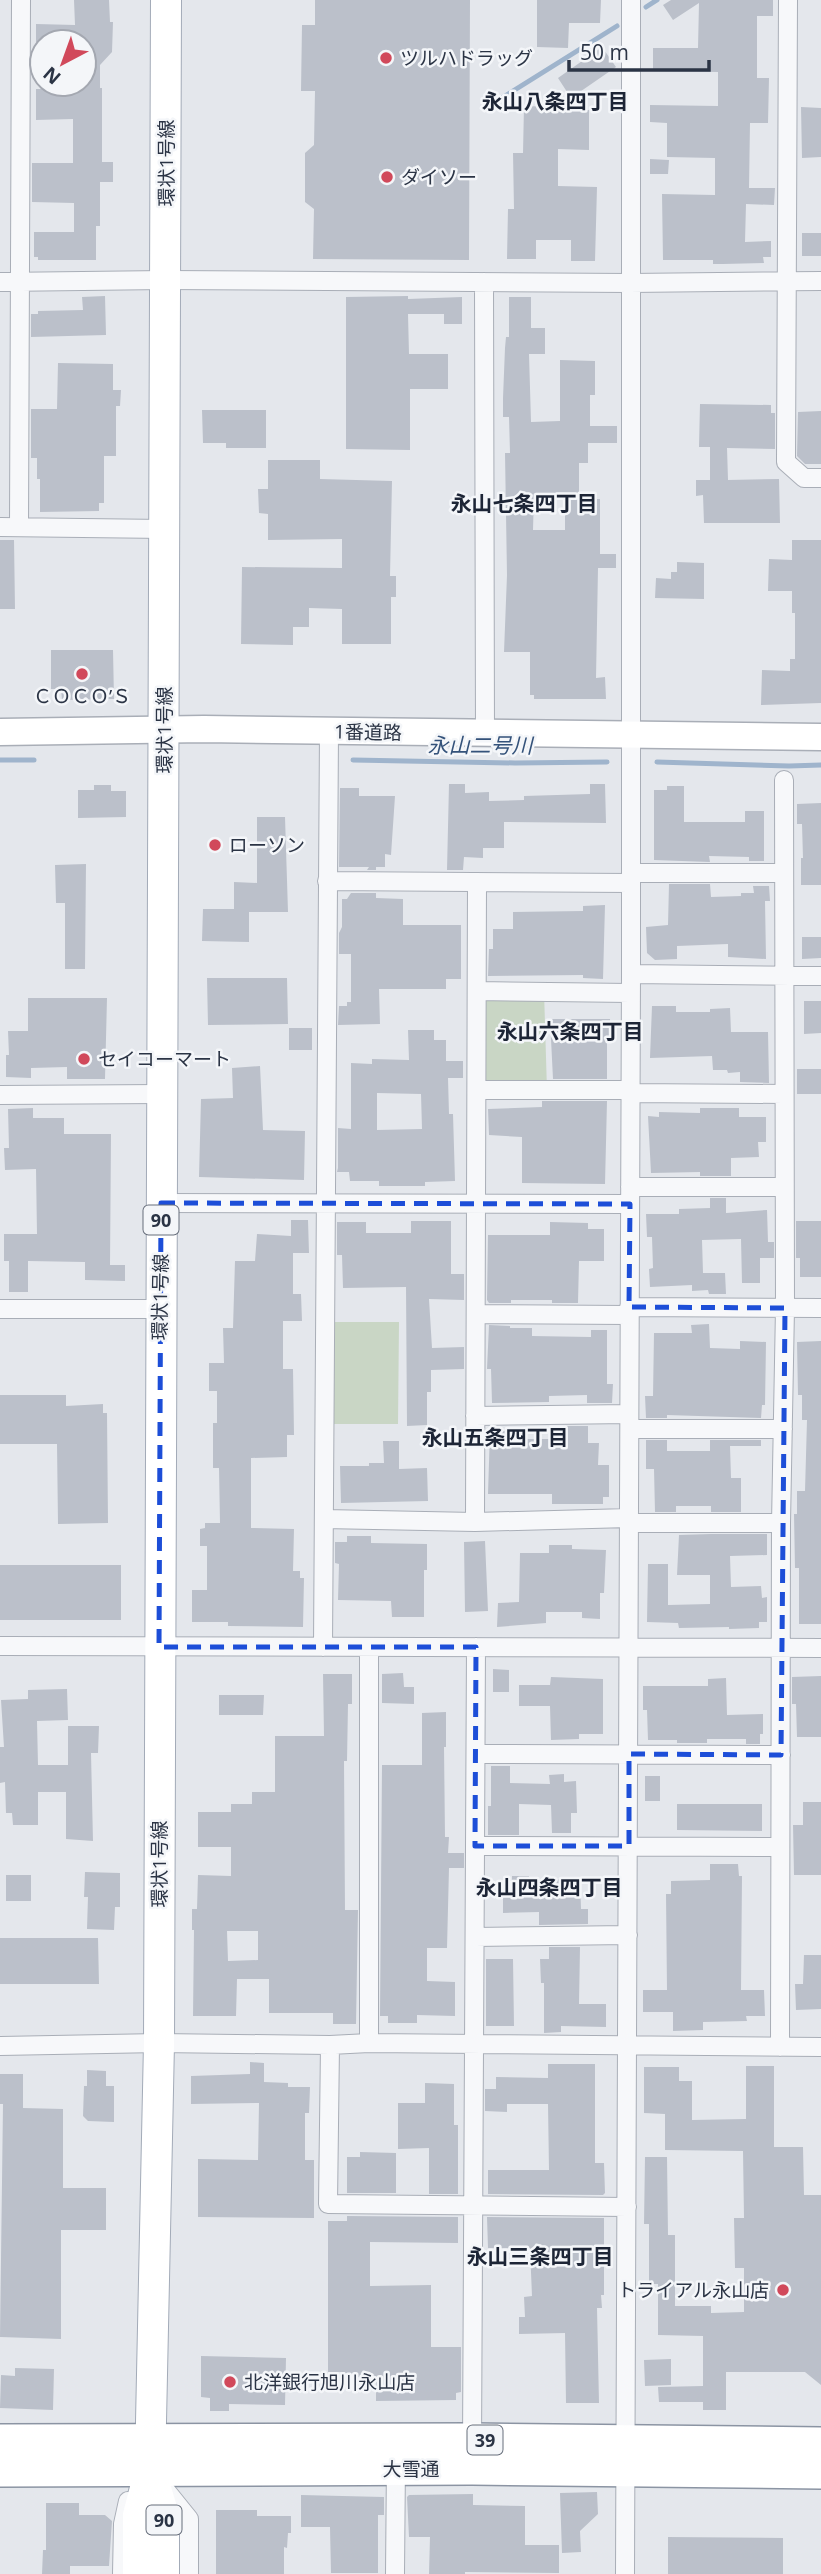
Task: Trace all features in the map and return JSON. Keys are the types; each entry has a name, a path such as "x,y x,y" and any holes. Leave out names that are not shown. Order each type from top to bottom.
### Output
{"highway":[{"name":"大雪通","path":"0,2441 150,2454 626,2456 821,2472"},
{"name":"大雪通","path":"626,2456 821,2444"},
{"name":"大雪通","path":"0,2470 150,2454"}],"main road":[{"name":"環状1号線","path":"138,2574 138,2515 150,2454 159,2043 166,0"},
{"name":"環状1号線","path":"150,2454 164,2515 164,2574"}],"street":[{"path":"19,527 21,0"},
{"path":"625,2574 629,1846 631,0"},
{"path":"788,0 786,462 804,478 821,478"},
{"path":"0,282 165,279 630,283 821,281"},
{"path":"484,282 485,734"},
{"path":"0,527 165,529"},
{"name":"1番道路","path":"0,732 164,729 821,737"},
{"path":"323,1647 329,732"},
{"path":"780,2047 781,1523 785,1308 784,780"},
{"path":"327,881 477,883 784,873"},
{"path":"475,1522 477,883"},
{"path":"477,991 821,976"},
{"path":"477,1090 783,1094"},
{"path":"0,1095 163,1094"},
{"path":"162,1203 475,1205 784,1187"},
{"path":"476,1314 821,1308"},
{"path":"0,1309 160,1309"},
{"path":"475,1416 783,1429"},
{"path":"324,1519 781,1523"},
{"path":"0,1646 821,1648"},
{"path":"369,1647 369,2043"},
{"path":"472,2454 476,1647"},
{"path":"476,1754 780,1755"},
{"path":"475,1846 780,1847"},
{"path":"475,1937 628,1935"},
{"path":"0,2046 369,2043 821,2047"},
{"path":"330,2045 328,2204 627,2207"},
{"path":"122,2574 126,2504 150,2454"},
{"path":"150,2454 189,2519 189,2574"},
{"path":"395,2574 396,2454"}],"highlighted area":[{"path":"161,1203 630,1204 629,1307 785,1308 781,1755 629,1754 629,1846 475,1846 476,1647 159,1647"}],"green space":[{"path":"477,991 544,991 547,1090 477,1090"},
{"path":"324,1322 399,1322 398,1424 324,1424"}],"building":[{"path":"74,0 109,0 110,22 113,22 112,52 100,65 100,88 102,162 113,162 113,182 100,182 100,226 96,226 96,260 38,260 38,257 34,257 34,232 74,232 74,203 32,202 32,163 73,163 73,119 36,120 36,98 98,98 98,28 36,28 36,24 75,25"},
{"name":"ダイソー","path":"315,0 470,0 469,260 313,259 314,209 305,202 305,153 314,145 315,91 301,91 302,25 315,25"},
{"path":"537,0 601,0 600,23 569,23 568,48 537,47"},
{"path":"671,0 773,0 773,16 757,16 757,78 769,78 768,123 750,123 749,188 775,188 774,205 746,204 745,242 771,241 771,257 763,257 764,263 713,264 713,260 663,260 662,194 715,195 715,158 667,157 667,123 650,122 650,105 718,106 718,72 653,71 653,48 698,48 699,3 673,20 663,5"},
{"path":"602,47 616,67 571,98 558,78"},
{"path":"524,106 589,110 589,150 558,149 558,186 597,187 595,261 571,261 571,240 536,240 536,259 507,259 508,209 514,209 513,153 523,153"},
{"path":"801,107 821,108 821,157 802,158"},
{"path":"650,159 669,160 668,174 650,174"},
{"path":"802,233 821,233 821,256 802,256"},
{"path":"105,296 106,335 31,337 31,314 38,314 38,311 83,310 82,297"},
{"path":"408,296 408,299 462,297 462,324 444,324 444,314 408,314 409,354 448,354 448,389 410,389 410,450 346,449 346,297"},
{"path":"509,297 531,297 531,328 545,328 545,354 529,354 531,422 560,421 560,360 595,361 595,395 590,395 590,426 617,426 617,443 588,443 588,463 579,463 579,499 600,499 600,554 616,554 616,568 598,568 596,678 605,677 606,699 534,699 534,695 530,695 530,652 504,652 507,575 505,453 510,453 509,417 503,417 503,398 506,337 509,337","holes":["534,494 565,494 565,530 533,530"]},
{"path":"58,363 113,364 113,390 121,390 120,406 116,406 116,456 104,456 104,503 99,503 99,511 40,512 37,458 31,458 31,409 57,409"},
{"path":"700,404 771,405 771,413 775,413 775,449 727,448 728,480 779,479 780,523 704,523 703,495 696,496 696,480 710,480 710,447 699,447"},
{"path":"202,410 266,410 266,448 226,448 226,443 203,443"},
{"path":"821,411 821,464 805,464 797,456 798,412"},
{"path":"268,460 320,460 320,479 392,481 390,576 396,576 396,597 391,597 391,644 342,644 342,609 309,608 309,627 293,627 293,645 241,644 242,567 342,568 342,539 268,540 268,514 259,513 258,489 268,489"},
{"path":"0,540 14,540 15,609 0,609"},
{"path":"792,540 821,540 821,703 761,705 762,670 790,671 790,659 795,659 792,591 768,591 769,559 792,560"},
{"path":"677,562 704,563 704,599 655,598 656,578 671,579 671,572 677,572"},
{"name":"ＣＯＣＯ’Ｓ","path":"51,650 113,650 114,699 62,700 61,689 51,689"},
{"path":"449,784 465,784 465,793 489,792 489,801 524,800 524,796 590,794 590,784 605,784 606,823 504,822 504,848 483,848 483,858 464,857 463,870 447,870"},
{"path":"94,785 111,785 111,791 126,791 126,817 78,818 78,790 94,790"},
{"path":"667,786 684,786 684,822 745,822 745,811 764,811 764,861 749,861 749,857 709,856 710,862 654,860 654,790 667,790"},
{"path":"340,788 359,788 359,796 395,796 391,855 385,854 385,867 367,870 369,867 339,867"},
{"path":"821,803 821,885 801,885 802,824 797,824 797,804"},
{"path":"257,817 285,817 288,912 249,912 249,942 202,941 203,909 234,909 234,882 257,883"},
{"path":"86,864 85,969 65,969 65,903 56,903 55,865"},
{"path":"669,884 710,884 711,897 741,896 741,893 754,893 753,886 769,886 770,901 765,901 766,959 728,957 728,944 677,946 677,959 655,960 647,953 646,927 668,925"},
{"path":"351,893 376,893 376,898 403,899 403,925 461,925 461,979 446,979 446,989 379,989 380,1024 338,1025 339,1006 347,1006 347,1002 351,1002 351,954 339,954 339,933 342,927 342,899 347,899"},
{"path":"605,905 603,979 583,978 583,975 488,976 489,949 493,949 493,929 513,929 513,912 583,911 583,906"},
{"path":"802,937 821,937 821,958 802,959"},
{"path":"207,978 287,978 288,1024 208,1025"},
{"path":"28,998 107,998 105,1079 67,1079 67,1067 31,1068 31,1078 6,1077 8,1031 28,1031"},
{"path":"804,1001 821,1001 821,1033 804,1034"},
{"path":"652,1006 676,1006 676,1012 710,1012 710,1009 730,1008 731,1032 768,1032 769,1083 740,1082 740,1072 713,1070 712,1056 650,1058"},
{"path":"550,1019 610,1019 607,1079 553,1079"},
{"path":"289,1028 312,1028 312,1050 289,1050"},
{"path":"408,1030 434,1030 434,1040 446,1040 446,1061 463,1061 463,1078 448,1078 449,1114 453,1114 455,1181 425,1182 425,1186 379,1186 379,1181 350,1181 349,1172 337,1172 338,1128 351,1129 351,1063 372,1064 372,1059 409,1060","holes":["377,1093 421,1094 422,1129 377,1130"]},
{"path":"260,1066 263,1130 305,1131 304,1180 199,1177 201,1099 233,1098 232,1068"},
{"path":"797,1069 821,1069 821,1094 797,1094"},
{"path":"542,1101 607,1101 605,1184 522,1183 522,1137 489,1135 488,1109 542,1107"},
{"path":"33,1108 33,1118 64,1118 64,1134 111,1134 110,1265 125,1265 125,1281 85,1280 85,1262 28,1261 28,1292 9,1292 9,1261 4,1261 4,1234 37,1234 36,1169 5,1170 4,1148 9,1148 8,1109"},
{"path":"700,1108 739,1108 739,1117 766,1117 766,1142 758,1142 759,1157 731,1158 731,1176 700,1176 700,1172 651,1173 648,1116 659,1117 659,1112 700,1113"},
{"path":"710,1198 726,1198 726,1213 767,1210 768,1242 774,1242 774,1258 760,1258 760,1283 742,1283 741,1239 702,1240 703,1273 725,1273 726,1294 709,1294 708,1290 692,1291 692,1285 650,1287 649,1269 653,1268 652,1237 647,1237 646,1214 679,1214 679,1209 710,1208"},
{"path":"291,1220 308,1220 309,1253 293,1253 293,1294 301,1294 302,1321 283,1321 283,1369 293,1369 294,1435 287,1435 287,1457 251,1458 251,1528 294,1529 293,1571 300,1571 300,1578 304,1578 303,1627 228,1626 228,1622 192,1622 192,1590 207,1590 207,1546 200,1546 200,1529 205,1528 205,1523 220,1523 219,1468 213,1468 213,1423 217,1423 217,1391 209,1391 209,1363 224,1363 223,1328 233,1328 235,1261 255,1261 257,1234 291,1236"},
{"path":"411,1221 451,1221 451,1274 464,1274 464,1300 429,1299 432,1348 464,1347 464,1369 431,1370 431,1392 427,1392 427,1425 407,1426 406,1287 343,1288 342,1255 337,1255 337,1222 366,1222 366,1233 411,1233"},
{"path":"796,1221 821,1221 821,1277 800,1277 800,1258 796,1258"},
{"path":"550,1222 588,1223 588,1229 604,1229 604,1261 579,1261 578,1303 511,1300 511,1303 489,1303 488,1235 550,1235"},
{"path":"709,1324 710,1348 740,1349 740,1341 766,1342 765,1405 762,1405 761,1418 667,1415 667,1418 646,1418 645,1396 653,1396 654,1333 692,1333 691,1325"},
{"path":"489,1325 532,1328 532,1336 591,1337 591,1330 607,1330 607,1384 613,1384 612,1403 587,1403 587,1395 549,1396 549,1402 492,1403 491,1369 487,1369"},
{"path":"821,1341 821,1624 799,1624 799,1568 795,1568 794,1514 797,1514 797,1491 805,1491 807,1420 802,1420 802,1395 798,1395 797,1342"},
{"path":"0,1395 66,1395 66,1406 103,1404 103,1413 107,1413 108,1523 58,1524 57,1444 0,1444"},
{"path":"563,1426 588,1426 588,1443 599,1443 598,1465 609,1465 609,1497 603,1497 603,1504 552,1504 552,1494 488,1494 490,1431 511,1431 511,1439 563,1439"},
{"path":"646,1440 667,1440 667,1451 710,1451 710,1440 761,1440 761,1446 730,1446 731,1478 741,1478 741,1512 711,1512 711,1506 676,1506 676,1512 655,1512 654,1469 646,1469"},
{"path":"383,1441 399,1441 399,1469 427,1468 428,1501 341,1503 340,1466 384,1463"},
{"path":"767,1534 767,1555 730,1556 731,1587 761,1586 762,1598 767,1597 767,1622 759,1622 759,1628 729,1629 679,1628 678,1623 647,1622 648,1564 668,1564 668,1605 710,1604 710,1575 677,1575 679,1535"},
{"path":"347,1536 371,1536 371,1543 427,1544 424,1617 392,1617 391,1601 338,1600 339,1564 335,1563 335,1542 347,1542"},
{"path":"485,1541 488,1611 465,1612 464,1542"},
{"path":"549,1545 606,1550 604,1593 600,1593 600,1619 582,1618 582,1612 546,1612 546,1623 497,1627 498,1603 519,1602 520,1553 549,1553"},
{"path":"0,1565 121,1565 121,1620 0,1620"},
{"path":"493,1669 509,1670 509,1692 493,1692"},
{"path":"403,1673 404,1687 414,1687 414,1704 382,1703 382,1674"},
{"path":"323,1674 352,1674 352,1704 348,1704 347,1761 344,1761 345,1910 358,1910 356,2024 333,2024 333,2013 269,2013 269,1979 237,1979 236,2016 193,2016 192,1909 197,1909 198,1875 231,1876 231,1847 198,1847 198,1812 231,1812 231,1804 252,1804 252,1792 275,1792 275,1736 324,1736","holes":["227,1931 258,1931 258,1960 228,1961"]},
{"path":"821,1676 821,1737 797,1737 796,1704 792,1704 792,1677"},
{"path":"551,1677 603,1679 603,1734 579,1734 579,1739 551,1740 550,1706 519,1706 519,1685 550,1685"},
{"path":"726,1678 727,1715 763,1714 760,1744 746,1744 746,1739 707,1739 707,1743 648,1740 647,1710 643,1710 643,1686 708,1686 708,1679"},
{"path":"67,1689 68,1720 37,1721 38,1765 68,1765 68,1726 99,1726 98,1753 91,1753 93,1841 66,1839 66,1792 38,1792 38,1825 13,1825 12,1813 6,1813 5,1782 0,1783 0,1747 4,1747 1,1700 28,1699 28,1690"},
{"path":"219,1695 264,1695 263,1715 219,1715"},
{"path":"446,1712 445,1837 449,1837 448,1853 464,1853 464,1868 449,1868 447,1948 427,1948 427,1981 455,1982 455,2016 417,2015 417,2023 388,2023 388,2016 380,2016 382,1765 422,1765 422,1713"},
{"path":"491,1766 510,1766 510,1783 550,1784 549,1775 564,1774 564,1782 576,1781 577,1813 571,1813 571,1833 552,1833 551,1805 519,1804 519,1835 488,1835"},
{"path":"645,1776 660,1776 660,1801 645,1801"},
{"path":"803,1802 821,1802 821,1875 794,1875 793,1825 803,1825"},
{"path":"677,1804 762,1804 762,1831 677,1830"},
{"path":"710,1864 738,1864 739,1876 742,1876 741,1990 764,1990 765,2016 746,2016 747,2021 703,2022 703,2030 673,2031 673,2012 643,2012 643,1990 667,1990 666,1894 671,1894 671,1881 710,1880"},
{"path":"85,1872 120,1873 120,1907 115,1907 114,1930 87,1929 88,1897 84,1897"},
{"path":"6,1875 31,1875 31,1901 6,1901"},
{"path":"512,1876 529,1876 529,1880 580,1879 581,1909 588,1909 588,1924 539,1925 539,1912 503,1913 503,1880 512,1880"},
{"path":"0,1938 98,1938 99,1984 0,1984"},
{"path":"549,1947 580,1947 579,2004 606,2004 606,2027 561,2026 561,2032 544,2033 544,1983 541,1983 540,1959 549,1959"},
{"path":"804,1955 821,1955 821,2009 796,2010 795,1984 803,1984"},
{"path":"486,1959 513,1959 514,2026 486,2026"},
{"path":"250,2062 264,2063 264,2082 288,2083 288,2087 310,2087 309,2113 305,2113 305,2160 314,2160 314,2218 198,2217 198,2159 258,2160 259,2103 191,2104 191,2076 250,2074"},
{"path":"548,2064 595,2064 595,2163 604,2163 605,2193 488,2194 488,2170 549,2170 548,2104 507,2104 507,2112 485,2111 485,2089 496,2089 496,2077 548,2078"},
{"path":"746,2066 774,2066 774,2147 803,2147 804,2195 821,2195 821,2385 805,2372 726,2372 726,2410 703,2410 703,2402 659,2402 658,2387 703,2386 703,2336 658,2335 658,2284 649,2284 649,2224 644,2224 645,2157 667,2157 668,2235 675,2235 675,2306 711,2306 711,2313 744,2312 744,2268 735,2268 734,2218 744,2218 743,2151 665,2150 665,2114 644,2113 644,2067 679,2067 679,2081 692,2081 692,2120 746,2119"},
{"path":"87,2070 106,2071 106,2086 114,2086 114,2122 88,2121 83,2116"},
{"path":"0,2074 23,2074 23,2108 63,2109 63,2188 106,2188 106,2230 61,2230 61,2339 0,2337 3,2104 0,2104"},
{"path":"425,2083 454,2084 454,2125 458,2125 458,2194 429,2194 429,2148 398,2149 398,2103 425,2103"},
{"path":"360,2152 396,2153 396,2193 347,2193 347,2157 360,2157"},
{"path":"347,2216 458,2217 458,2243 370,2242 370,2286 431,2285 431,2347 461,2347 461,2392 456,2393 456,2400 376,2401 376,2377 345,2377 345,2372 328,2372 328,2221 347,2221"},
{"path":"487,2217 604,2218 604,2295 601,2295 602,2308 597,2308 599,2403 566,2403 565,2333 519,2334 519,2317 525,2317 524,2297 532,2296 530,2248 488,2248"},
{"path":"201,2356 286,2358 285,2405 229,2404 229,2411 210,2411 210,2398 201,2397"},
{"path":"671,2359 671,2385 645,2386 644,2360"},
{"path":"15,2368 54,2369 53,2410 0,2408 1,2375 15,2376"},
{"path":"597,2492 598,2514 580,2531 581,2552 562,2553 560,2493"},
{"path":"473,2494 473,2505 525,2506 525,2545 559,2545 559,2573 429,2574 430,2537 409,2537 407,2497"},
{"path":"301,2495 384,2497 384,2515 378,2515 378,2573 331,2573 330,2527 301,2527"},
{"path":"46,2503 79,2503 79,2515 105,2515 112,2521 109,2566 70,2566 70,2574 42,2574 43,2550 46,2550"},
{"path":"216,2510 257,2510 257,2516 291,2516 291,2533 288,2533 287,2548 284,2547 284,2574 216,2574"},
{"path":"668,2537 783,2538 783,2574 668,2574"}],"waterway":[{"path":"646,7 657,0"},
{"path":"497,101 617,26"},
{"name":"永山二号川","path":"0,760 34,760"},
{"name":"永山二号川","path":"353,760 607,762"},
{"name":"永山二号川","path":"657,762 821,765"}],"place":[{"name":"ツルハドラッグ","path":"386,58"},
{"name":"ダイソー","path":"387,177"},
{"name":"ＣＯＣＯ’Ｓ","path":"82,674"},
{"name":"ローソン","path":"215,845"},
{"name":"セイコーマート","path":"84,1059"},
{"name":"トライアル永山店","path":"783,2290"},
{"name":"北洋銀行旭川永山店","path":"230,2382"}],"district":[{"name":"永山八条四丁目","path":"555,101"},
{"name":"永山七条四丁目","path":"524,503"},
{"name":"永山六条四丁目","path":"570,1031"},
{"name":"永山五条四丁目","path":"495,1437"},
{"name":"永山四条四丁目","path":"549,1887"},
{"name":"永山三条四丁目","path":"540,2256"}]}
